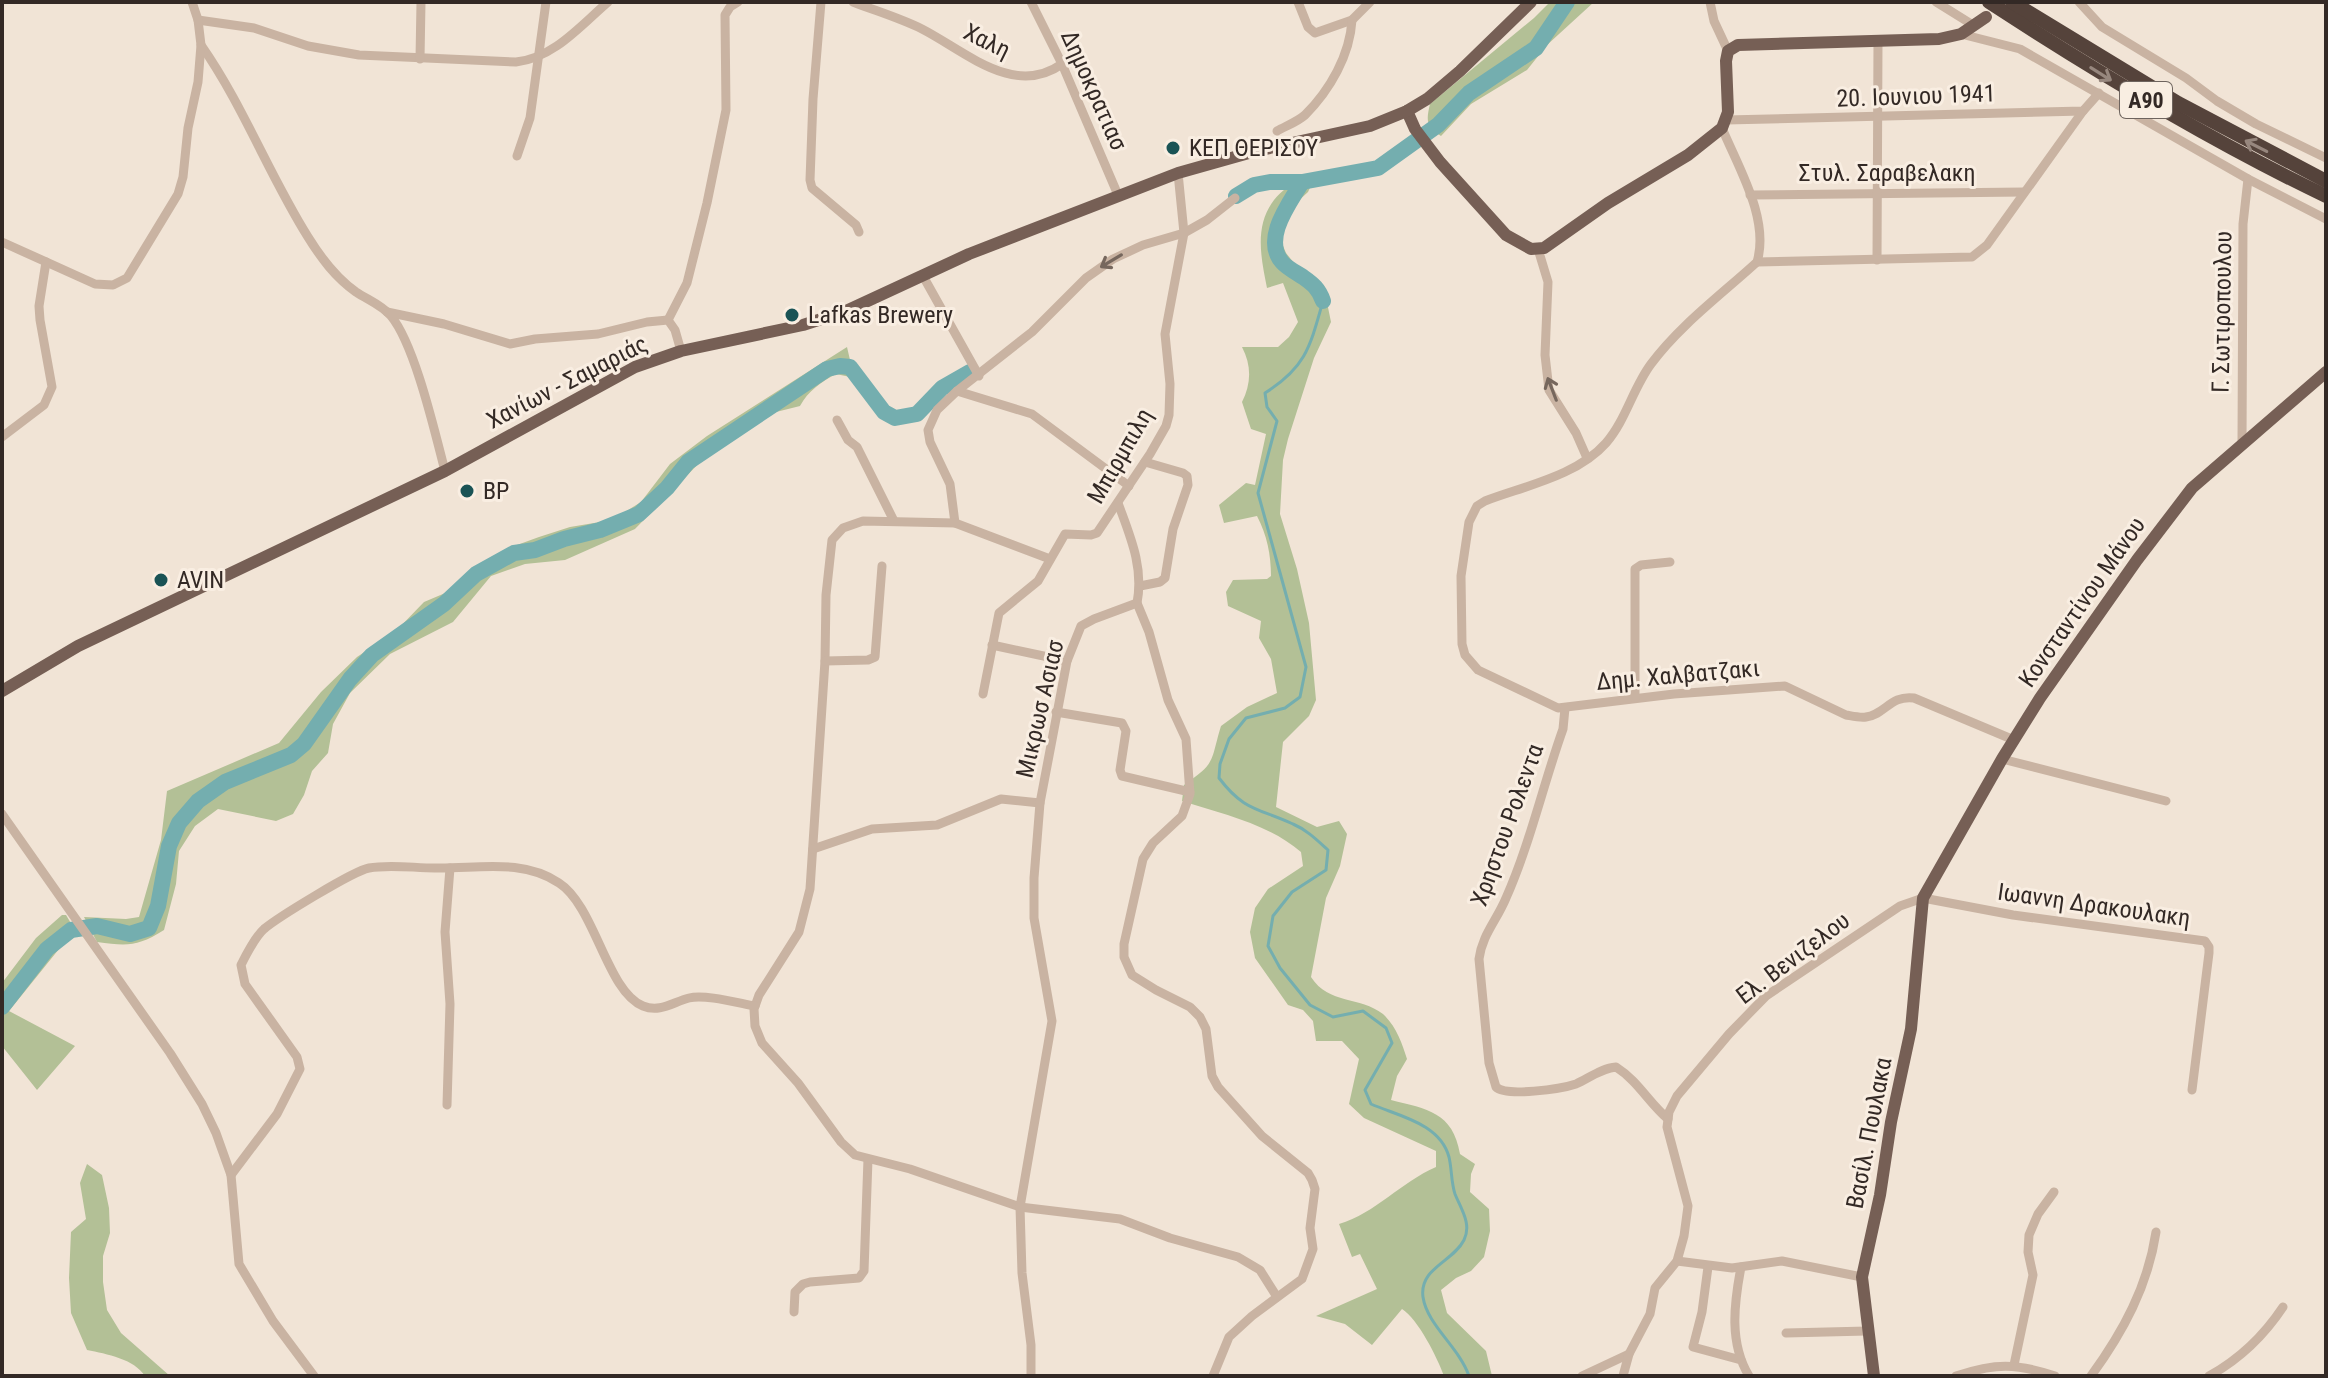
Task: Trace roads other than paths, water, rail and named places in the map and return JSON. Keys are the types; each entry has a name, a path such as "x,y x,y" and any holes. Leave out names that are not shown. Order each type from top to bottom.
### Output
{"highway":[{"name":"Α90","path":"2012,2 2178,103 2326,181"},
{"name":"Α90","path":"1987,9 2233,149 2326,196"}],"main road":[{"name":"Χανίων - Σαμαριάς","path":"2,691 78,646 445,471 635,367 681,351 803,325 846,311 969,254 1178,173 1256,151 1370,126 1407,111 1427,99 1460,71 1531,2"},
{"path":"1407,111 1415,129 1440,162 1506,235 1531,249 1538,249 1554,244 1608,203 1688,155 1724,124 1726,61 1728,51 1738,45 1939,39 1961,34 1987,9"},
{"name":"Κονσταντίνου Μάνου","path":"1923,898 2014,740 2137,560 2192,488 2326,372"},
{"name":"Βασίλ. Πουλακα","path":"1874,1376 1862,1277 1911,1029 1923,898"}],"street":[{"path":"2,242 95,284 113,285 127,278 178,194 183,177 201,45 192,2"},
{"path":"420,59 421,2"},
{"path":"517,156 530,118 541,56 546,2"},
{"path":"198,20 254,28 308,46 359,55 516,62 541,56 555,48 608,2"},
{"path":"668,320 687,283 707,203 726,110 725,15 738,2"},
{"path":"821,2 810,180 812,188 856,225 859,232"},
{"name":"Χαλη","path":"853,2 924,30 992,70 1031,76 1049,73 1062,64"},
{"name":"Δημοκρατιασ","path":"1031,2 1062,64 1118,195"},
{"path":"1298,2 1308,27 1315,33 1352,20 1370,2"},
{"path":"1710,2 1714,21 1728,51"},
{"path":"1936,2 1973,25"},
{"path":"2079,2 2102,27 2186,78 2217,101 2326,158"},
{"path":"1277,131 1302,117 1323,92 1343,60 1352,20"},
{"path":"1961,34 2020,49 2248,179 2326,219"},
{"path":"1877,260 1878,41"},
{"path":"201,45 229,91 289,208 327,266 394,319 409,352 445,471"},
{"path":"1757,262 1973,257 1987,245 2099,93"},
{"name":"20. Ιουνιου 1941","path":"1724,124 2083,111"},
{"path":"1565,708 1551,706 1471,665 1462,644 1461,576 1469,522 1477,506 1485,501 1560,474 1606,443 1651,363 1757,262 1761,248 1758,222 1724,124"},
{"name":"Μπιρμπιλη","path":"1050,559 1065,534 1097,533 1166,426 1170,384 1165,334 1184,233 1178,173"},
{"name":"Γ. Σωτιροπουλου","path":"2242,445 2243,224 2248,179"},
{"name":"Στυλ. Σαραβελακη","path":"1750,195 2024,192"},
{"path":"955,523 950,484 930,442 928,430 937,410 1032,332 1113,259 1143,245 1184,233 1235,198"},
{"path":"1538,249 1548,282 1545,355 1549,390 1576,433 1587,458"},
{"path":"2,437 44,405 52,387 39,306 46,262"},
{"path":"923,276 979,376"},
{"path":"387,312 444,324 510,344 598,334 668,320"},
{"path":"668,320 675,330 681,351"},
{"path":"957,391 1032,414 1129,486"},
{"path":"837,420 848,440 857,447 894,521"},
{"path":"1140,586 1165,578 1173,529 1188,485 1183,473 1145,462"},
{"path":"1118,503 1134,547 1140,586 1137,603 1149,632 1168,700 1186,739 1190,792 1182,816 1153,843 1143,859 1124,944 1124,957 1132,975 1190,1007 1200,1017 1206,1029 1212,1076 1218,1087 1262,1136 1308,1173 1315,1189 1310,1228 1312,1258 1302,1279 1229,1337 1213,1376"},
{"path":"983,694 1002,610 1038,581 1050,559 955,523 863,521 837,533 832,540 826,595 825,661 810,889 799,932 755,1006 755,1026 762,1043 798,1083 841,1142 855,1155 910,1169 1020,1207 1120,1219 1170,1238 1238,1257 1260,1270 1277,1297"},
{"path":"1635,698 1635,569 1641,565 1670,562"},
{"path":"825,661 868,660 875,657 882,566"},
{"name":"Μικρωσ Ασιασ","path":"1031,1376 1029,1312 1019,1233 1020,1207 1051,1036 1052,1011 1034,918 1040,803 1067,661 1081,626 1137,603"},
{"path":"992,645 1067,661"},
{"name":"Δημ. Χαλβατζακι","path":"1565,708 1635,698 1785,686 1846,715 1866,717 1899,697 1914,698 2014,740"},
{"name":"Χρηστου Ρολεντα","path":"1565,708 1563,729 1516,872 1505,901 1480,945 1489,1063 1496,1087 1506,1093 1573,1085 1607,1068 1616,1067 1636,1082 1656,1109 1668,1119"},
{"path":"1056,712 1122,723 1126,731 1120,770 1122,776 1190,792"},
{"path":"2002,759 2166,801"},
{"path":"813,849 872,829 937,825 1001,799 1040,803"},
{"path":"2,814 170,1053 202,1104 231,1175 239,1264 273,1321 314,1376"},
{"path":"231,1175 277,1114 300,1069 297,1057 242,976 244,959 262,932 361,870 498,865 524,869 560,883 574,899 623,989 644,1007 669,1007 693,997 755,1006"},
{"path":"447,1105 450,1004 445,932 450,868"},
{"name":"Ελ. Βενιζελου","path":"1668,1119 1677,1096 1766,996 1900,906 1923,898"},
{"name":"Ιωαννη Δρακουλακη","path":"1923,898 2013,915 2205,941 2209,953 2192,1090"},
{"path":"1623,1376 1629,1354 1650,1314 1655,1288 1677,1261 1684,1236 1688,1206 1671,1146 1668,1119"},
{"path":"794,1312 794,1296 803,1284 859,1278 864,1271 868,1159"},
{"path":"2014,1365 2033,1275 2028,1252 2029,1235 2038,1214 2054,1192"},
{"path":"2091,1376 2118,1338 2142,1289 2156,1232"},
{"path":"1677,1261 1708,1267 1741,1267 1782,1261 1862,1277"},
{"path":"1708,1267 1693,1347 1741,1360"},
{"path":"1741,1267 1734,1321 1741,1360 1749,1376"},
{"path":"2209,1376 2239,1358 2266,1331 2283,1307"},
{"path":"1786,1333 1867,1331"},
{"path":"1582,1376 1629,1354"},
{"path":"1956,1376 1990,1366 2014,1365 2055,1376"}],"waterway":[{"path":"1236,196 1254,185 1302,182 1378,168 1438,125 1469,93 1536,48 1567,2"},
{"path":"1302,182 1280,221 1275,242 1284,264 1315,287 1323,301"},
{"path":"1323,301 1310,343 1298,365 1265,393 1267,407 1277,421 1258,493 1306,667 1300,697 1285,708 1246,718 1229,739 1220,764 1219,778 1244,803 1298,826 1328,850 1326,870 1292,892 1273,916 1268,946 1280,968 1310,1005 1333,1017 1363,1011 1386,1028 1392,1043 1365,1090 1371,1104 1417,1122 1444,1145 1455,1194 1467,1228 1459,1248 1426,1279 1423,1297 1430,1317 1458,1355 1469,1376"},
{"path":"2,1007 47,949 71,930 97,926 130,934 149,928 158,906 169,846 179,823 198,801 225,782 291,755 304,744 350,679 372,655 444,604 476,574 514,553 535,550 600,530 639,514 667,488 688,462 827,369 850,367 884,412 895,418 917,414 942,388 970,372"}],"place":[{"name":"ΚΕΠ ΘΕΡΙΣΟΥ","path":"1173,148"},
{"name":"Lafkas Brewery","path":"792,315"},
{"name":"BP","path":"467,491"},
{"name":"AVIN","path":"161,580"}]}
